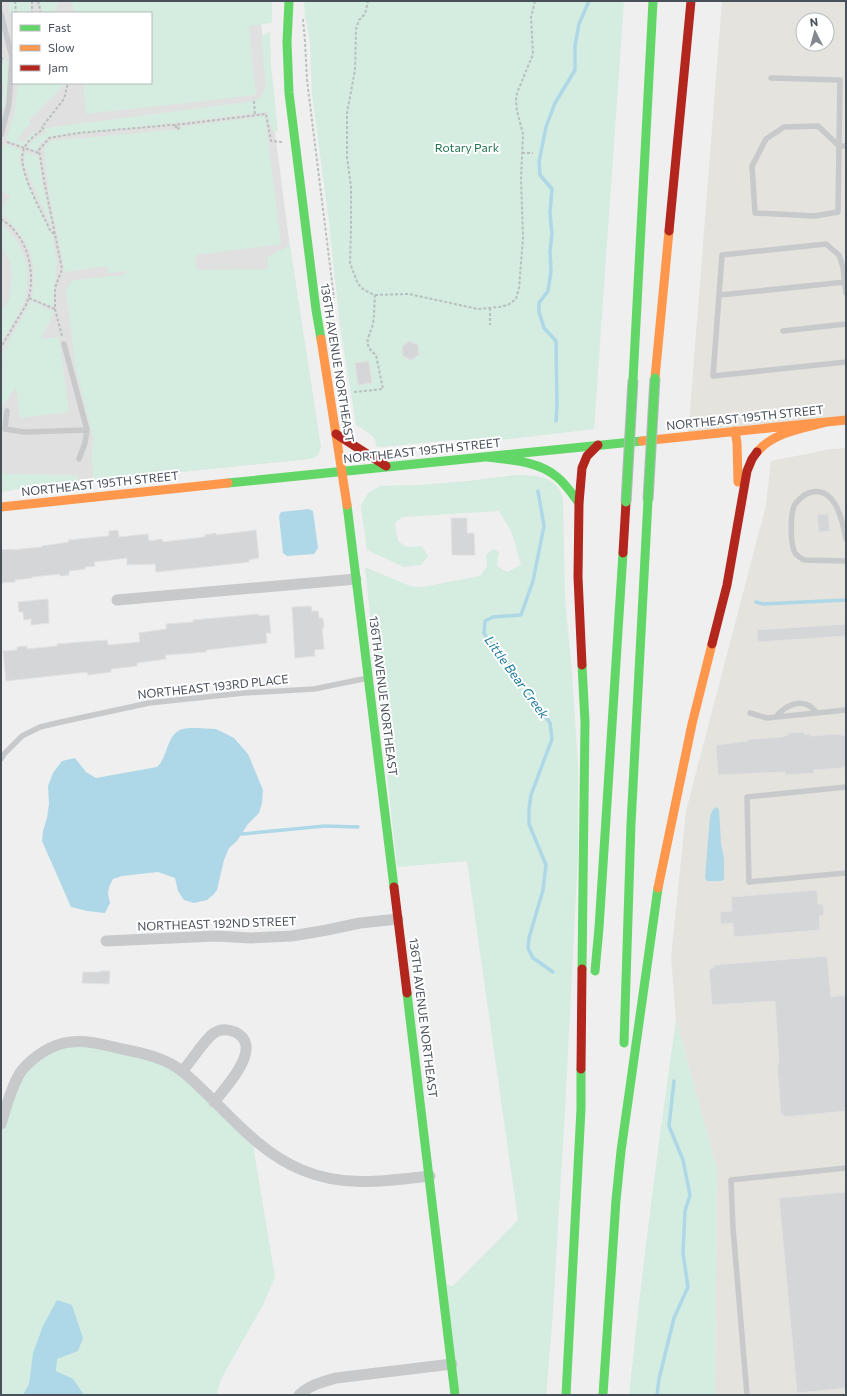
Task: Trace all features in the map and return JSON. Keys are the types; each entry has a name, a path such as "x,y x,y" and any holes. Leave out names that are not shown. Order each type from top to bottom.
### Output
{"main road":[{"name":"136TH AVENUE NORTHEAST","path":"289,1 287,42 295,141 316,310 340,456 341,471 346,493 430,1176 455,1395"},
{"path":"594,983 600,928 626,502 653,1"},
{"path":"624,1056 632,816 655,378 691,1"},
{"name":"NORTHEAST 195TH STREET","path":"1,507 386,466 846,420"},
{"path":"604,1395 616,1200 621,1151 657,894 692,724 733,558 748,465 757,450 776,438 827,422"},
{"path":"734,431 737,443 738,485 736,534"},
{"path":"336,434 386,466"},
{"path":"566,1395 581,1109 585,722 578,577 578,503 582,468 587,456 598,445"},
{"path":"487,457 542,467 563,482 578,503"},
{"path":"581,1109 591,1015"},
{"path":"621,1151 623,1072"}],"street":[{"path":"116,600 356,578"},
{"name":"NORTHEAST 192ND STREET","path":"106,941 216,936 251,938 292,936 360,923 398,919"},
{"path":"182,1071 191,1062 209,1038 216,1032 224,1030 238,1034 246,1045 246,1055 242,1064 214,1102"},
{"path":"1,1124 11,1094 22,1070 41,1053 56,1045 70,1042 91,1042 143,1053 165,1061 182,1071 252,1139 275,1156 302,1170 328,1179 352,1182 375,1182 430,1176"},
{"path":"299,1395 305,1389 320,1382 336,1378 452,1364"}],"lane":[{"path":"1,14 12,57 9,104 1,135"},
{"path":"771,78 840,80 839,146 838,212 815,216 754,213 752,166 766,139 784,127 818,126 839,146 846,146"},
{"path":"846,293 845,267 839,255 826,244 722,255 713,376 846,362"},
{"path":"720,295 845,282"},
{"path":"783,330 846,324"},
{"path":"64,344 87,430 85,443 79,459"},
{"path":"7,411 5,429 24,432 87,430"},
{"path":"846,539 839,511 834,501 822,492 815,491 808,493 796,504 793,511 791,540 794,552 799,558 804,560 846,561"},
{"name":"NORTHEAST 193RD PLACE","path":"1,759 22,736 40,727 61,722 149,703 314,689 368,678"},
{"path":"776,717 781,710 788,705 799,703 810,706 817,713"},
{"path":"750,713 767,718 846,710"},
{"path":"846,787 747,797 749,882 846,873"},
{"path":"747,1395 733,1228 731,1180 846,1168"}],"path":[{"path":"15,1 16,12"},
{"path":"32,1 32,12"},
{"path":"38,1 41,12"},
{"path":"368,1 365,14 359,20 356,29 356,70 347,113 347,158 351,187 352,228 350,263 358,284 364,290 375,296 409,294 472,308 490,308 508,305 516,298 519,288 523,238 523,134 517,111 516,100 517,93 533,54 531,17 535,1"},
{"path":"303,18 307,80 334,298"},
{"path":"56,236 50,230 24,171 22,162 25,149 32,138 43,129 42,127 64,99 68,84"},
{"path":"254,101 255,115"},
{"path":"64,344 55,309 55,288 62,269 39,150 49,138 72,134 176,125 266,114 271,141 295,141"},
{"path":"176,125 176,129 180,128"},
{"path":"9,142 25,149 40,153"},
{"path":"522,153 534,153"},
{"path":"1,218 13,229 24,245 30,265 31,279 29,298 22,314 1,347"},
{"path":"354,392 383,389 376,355 368,345 367,339 372,327 375,296"},
{"path":"29,298 55,309"},
{"path":"490,308 490,324"}],"shaded area":[{"path":"1,1 258,1 314,433 308,459 101,480 98,482 79,484 38,486 1,492"},
{"path":"722,1 846,1 846,420 688,436"},
{"path":"846,448 846,1395 715,1395 717,1169 676,1020 671,957 686,811 766,505 771,461 831,449"}],"green space":[{"path":"10,1 30,1 31,12 12,12 12,15 9,10"},
{"path":"39,1 58,1 56,12 42,12"},
{"path":"72,1 272,1 272,23 249,26 256,95 86,114 83,84 152,84 152,12 74,12"},
{"name":"Rotary Park","path":"304,1 624,1 594,429 501,440 451,440 381,447 376,446 376,442 372,436 356,425 340,326 329,222 312,94 310,42"},
{"path":"270,32 271,65 278,131 273,132 272,125 269,125 267,112 49,136 39,145 37,151 27,147 36,138 47,132 45,128 255,101 262,95 266,86 261,36"},
{"path":"3,59 7,60 7,85 4,109 1,108 4,85 1,84"},
{"path":"18,84 65,84 29,120 31,127 27,126 17,139 24,143 33,132 35,134 24,146 6,140 14,116"},
{"path":"265,116 281,244 195,255 197,270 268,269 268,257 290,245 321,447 319,452 316,457 308,459 93,482 93,438 76,369 66,289 73,280 125,275 125,271 108,273 107,266 65,272 49,193 44,148 50,141 180,129 180,127"},
{"path":"5,144 22,150 19,159 22,170 53,237 57,262 53,307 32,298 33,272 30,251 19,233 1,214 1,210 10,196 1,190 1,153"},
{"path":"25,152 39,157 42,183 53,230 24,165"},
{"path":"1,224 16,240 21,250 25,261 28,283 23,304 1,342 1,313 9,299 12,280 10,261 1,245"},
{"path":"31,301 54,312 41,339 59,337 69,412 20,418 16,388 1,407 1,370 3,365 2,354"},
{"path":"1,474 77,475 79,484 38,486 1,492"},
{"path":"526,475 550,480 559,490 563,500 565,599 572,673 578,766 578,855 552,1326 546,1395 454,1395 443,1284 453,1286 518,1220 467,861 397,867 365,567 410,586 422,587 480,576 487,567 486,555 493,549 499,552 497,566 507,572 521,565 512,533 499,511 402,517 395,523 398,541 406,547 422,546 428,556 421,565 404,567 367,550 361,506 368,493 380,486 419,485"},
{"path":"676,1020 717,1169 715,1395 629,1395 639,1301"},
{"path":"70,1042 165,1061 252,1139 275,1277 263,1305 220,1381 217,1395 1,1395 1,1124 22,1071"}],"water":[{"path":"309,509 313,511 318,548 314,554 287,556 283,553 279,516 281,512"},
{"path":"183,729 216,729 234,738 248,754 263,790 262,803 259,813 248,824 237,841 229,848 224,860 217,890 207,900 194,903 184,900 178,891 175,878 158,872 122,876 113,879 109,887 108,894 110,903 105,913 71,907 42,841 49,804 48,786 53,773 62,761 75,758 86,772 96,778 157,767 161,763 169,742 175,733"},
{"path":"717,807 719,810 721,843 724,859 724,879 721,881 707,881 705,878 710,816 713,809"},
{"path":"57,1300 72,1305 83,1338 78,1351 57,1359 56,1371 73,1379 84,1395 23,1395 29,1384 33,1353 43,1326"}],"building":[{"path":"409,341 418,345 419,355 411,360 403,356 402,347"},
{"path":"369,361 372,383 358,385 355,363"},
{"path":"828,514 830,531 819,532 817,515"},
{"path":"451,518 467,518 467,533 474,533 475,555 452,555"},
{"path":"118,530 119,537 148,534 149,541 162,539 163,542 205,537 205,535 216,533 216,535 256,530 259,558 249,560 249,562 156,572 155,564 127,565 127,558 94,562 95,566 69,571 69,575 60,576 60,574 32,577 15,580 15,582 1,583 1,550 42,547 69,542 68,540 109,536 109,531"},
{"path":"48,599 49,623 31,625 31,619 24,620 23,612 19,612 18,602"},
{"path":"311,606 312,611 318,611 319,618 323,618 324,628 322,628 324,649 314,650 315,656 295,658 292,607"},
{"path":"259,614 259,616 269,615 271,633 266,633 267,643 206,650 206,652 165,655 166,659 137,663 137,666 111,669 111,672 88,675 87,672 6,681 3,651 17,650 17,647 27,646 27,649 57,646 57,644 107,640 108,645 140,642 139,633 166,629 166,624"},
{"path":"846,624 846,636 758,642 757,630"},
{"path":"804,732 804,735 810,734 810,736 846,735 846,767 814,770 814,773 785,775 785,772 718,775 716,745 754,739 782,737 788,735 787,733"},
{"path":"817,890 818,904 823,904 824,915 819,916 820,930 734,937 733,923 721,924 720,912 732,911 731,897"},
{"path":"827,956 831,997 846,995 846,1111 784,1117 784,1114 781,1115 777,1063 779,1063 775,1001 712,1005 709,969 714,968 714,965"},
{"path":"110,971 109,984 82,983 83,972"},
{"path":"846,1192 846,1388 797,1393 779,1198"}],"waterway":[{"name":"Little Bear Creek","path":"556,421 556,341 544,328 539,312 539,303 548,291 551,271 550,251 552,234 550,213 552,189 540,175 539,162 546,127 555,103 575,70 575,46 579,24 589,1"},
{"name":"Little Bear Creek","path":"538,491 544,526 533,581 521,615 493,617 485,621 484,633 494,649 512,668 550,723 552,739 531,795 529,809 529,824 546,865 543,890 529,938 528,948 533,958 553,972"},
{"path":"756,602 763,604 846,600"},
{"path":"242,834 325,826 358,827"},
{"name":"Little Bear Creek","path":"657,1395 659,1379 674,1318 688,1287 683,1253 685,1211 690,1195 683,1160 669,1126 674,1081"}],"traffic: fast":[{"path":"289,1 287,42 289,93 316,310 321,339"},
{"path":"633,380 653,1"},
{"path":"648,500 655,378"},
{"path":"626,502 633,380"},
{"path":"228,483 642,441"},
{"path":"487,457 515,460 533,464 542,468 560,480 579,503"},
{"path":"624,1043 631,824 648,500"},
{"path":"347,505 394,887"},
{"path":"595,971 623,553"},
{"path":"582,665 585,722 582,969"},
{"path":"603,1395 616,1200 621,1151 658,888"},
{"path":"407,993 455,1395"},
{"path":"566,1395 581,1109 581,1069"}],"traffic: slow":[{"path":"655,378 669,231"},
{"path":"321,339 347,505"},
{"path":"642,441 846,420"},
{"path":"757,452 764,445 781,435 827,422"},
{"path":"735,431 737,443 738,482"},
{"path":"1,507 228,483"},
{"path":"658,888 692,724 712,644"}],"traffic: jam":[{"path":"669,231 691,1"},
{"path":"336,434 386,466"},
{"path":"582,665 578,577 579,503 582,468 587,456 598,445"},
{"path":"712,644 727,585 747,471 757,452"},
{"path":"623,553 626,502"},
{"path":"394,887 407,993"},
{"path":"581,1069 582,969"}]}
